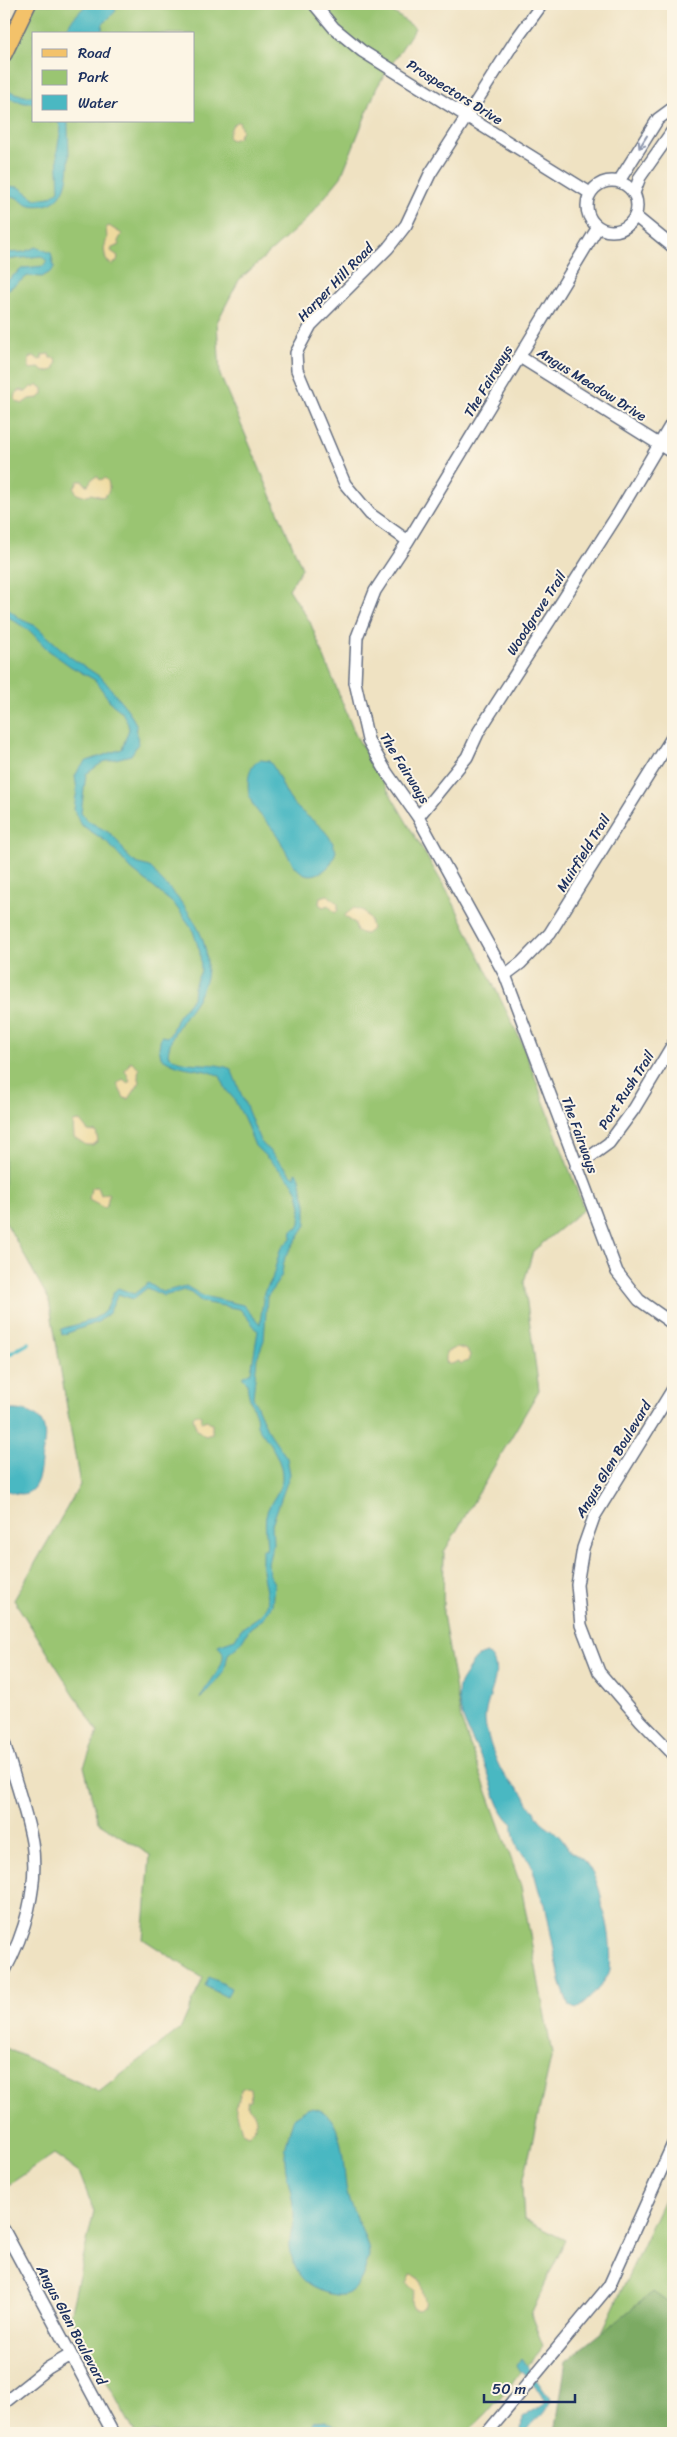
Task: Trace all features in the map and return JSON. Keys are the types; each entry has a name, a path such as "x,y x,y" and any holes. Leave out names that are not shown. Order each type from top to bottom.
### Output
{"main road":[{"path":"4,54 28,4"}],"street":[{"name":"Prospectors Drive","path":"314,4 334,28 362,51 590,193"},
{"name":"Harper Hill Road","path":"408,541 370,514 345,484 298,370 296,353 311,325 388,248 406,225 430,174 515,41 542,4"},
{"path":"619,181 658,119 673,108"},
{"path":"634,193 619,181 608,181 597,185 590,193 586,207 588,214 598,227 606,230 617,231 628,225 635,216 637,208 634,193 640,177 673,130"},
{"path":"635,216 673,247"},
{"name":"The Fairways","path":"598,227 408,541 375,591 357,637 355,682 368,740 387,773 418,817 505,976 617,1272 639,1300 673,1324"},
{"name":"Angus Meadow Drive","path":"520,357 673,453"},
{"name":"Woodgrove Trail","path":"418,817 467,757 479,731 618,514 673,421"},
{"name":"Muirfield Trail","path":"505,976 521,963 550,933 673,736"},
{"name":"Port Rush Trail","path":"576,1167 609,1143 634,1109 673,1044"},
{"name":"Angus Glen Boulevard","path":"673,1389 594,1517 582,1554 578,1594 581,1625 599,1672 641,1721 673,1754"},
{"path":"4,1742 29,1832 33,1868 26,1919 4,1972"},
{"path":"489,2430 594,2305 616,2274 673,2144"},
{"name":"Angus Glen Boulevard","path":"4,2230 113,2433"},
{"path":"4,2403 48,2368 70,2355"}],"green space":[{"path":"24,4 382,4 415,28 377,87 341,177 307,219 239,280 217,322 220,375 302,568 289,589 310,622 355,734 451,898 522,1043 584,1209 533,1251 524,1282 539,1390 444,1552 443,1614 461,1720 521,1886 552,2054 522,2187 524,2220 565,2240 531,2315 543,2346 487,2413 466,2433 135,2433 70,2315 94,2211 79,2172 54,2154 4,2188 4,2047 99,2092 181,2028 203,1978 143,1939 150,1855 98,1822 84,1766 98,1732 14,1600 80,1485 49,1300 4,1219 4,46"},
{"path":"673,2180 673,2433 555,2433"},
{"path":"653,2292 673,2306 673,2433 555,2433 566,2361"}],"sand":[{"path":"239,122 242,130 238,138 231,140 228,137 232,126"},
{"path":"109,226 122,234 118,241 120,245 112,248 111,251 118,256 117,261 112,265 106,260 104,249 107,238 106,228"},
{"path":"49,354 50,358 55,358 57,361 54,370 45,372 39,368 29,369 29,358 34,356 39,360 42,359 42,355"},
{"path":"37,385 43,388 43,394 39,398 29,399 22,404 15,400 16,393 21,390 26,392 32,386 34,388"},
{"path":"97,476 100,480 105,478 108,481 109,488 107,494 102,497 91,494 83,496 77,494 74,488 78,481 83,481 88,485"},
{"path":"328,895 338,904 338,910 335,913 328,905 323,907 319,904 320,897"},
{"path":"354,908 364,911 370,920 372,929 366,934 357,932 355,923 345,917"},
{"path":"131,1061 139,1068 140,1082 129,1099 124,1098 117,1084 123,1079 128,1083 130,1081 125,1070"},
{"path":"80,1121 88,1131 96,1132 98,1141 93,1145 86,1145 74,1137 73,1122"},
{"path":"98,1187 101,1195 109,1194 107,1205 104,1208 89,1200 91,1188"},
{"path":"457,1347 467,1350 470,1355 468,1361 461,1364 459,1361 452,1364 446,1362 446,1352"},
{"path":"196,1414 202,1416 201,1422 207,1420 212,1424 212,1434 205,1436 196,1429 193,1417"},
{"path":"250,2088 251,2100 247,2101 248,2107 256,2121 252,2132 248,2135 242,2132 235,2106 240,2099 241,2089"},
{"path":"411,2275 419,2279 425,2301 425,2305 419,2310 414,2309 411,2303 414,2290 407,2284"}],"water":[{"path":"87,4 113,4 116,11 103,24 101,32 65,32 71,21"},
{"path":"4,89 24,96 32,96 32,103 25,103 4,97"},
{"path":"58,122 68,122 69,157 67,182 62,192 55,200 40,206 29,205 16,197 4,197 4,186 19,187 36,199 50,197 59,190 57,151 61,129"},
{"path":"36,247 51,253 54,267 52,271 42,277 28,276 4,292 4,283 23,268 44,266 47,261 41,256 4,260 4,253 24,252"},
{"path":"4,606 22,620 36,626 70,657 102,678 128,710 136,724 138,744 131,755 103,762 86,774 81,813 87,820 112,835 133,861 152,869 180,900 196,924 201,936 207,963 206,977 198,997 174,1034 168,1055 183,1062 224,1066 231,1069 260,1141 292,1175 295,1177 296,1172 299,1175 306,1204 306,1225 285,1257 281,1277 267,1297 264,1340 257,1358 253,1397 267,1429 287,1458 290,1474 272,1524 273,1544 268,1563 269,1575 274,1583 272,1605 263,1619 250,1628 239,1645 228,1654 224,1672 200,1699 222,1662 222,1651 218,1645 235,1639 241,1629 261,1615 268,1603 262,1570 262,1549 266,1550 267,1511 281,1485 282,1474 279,1460 273,1448 257,1426 247,1382 242,1377 251,1372 258,1331 240,1309 202,1302 184,1290 164,1296 147,1288 133,1299 118,1294 109,1313 98,1322 62,1335 61,1329 86,1322 98,1316 107,1308 112,1295 118,1288 134,1294 148,1283 162,1292 186,1286 203,1296 243,1305 260,1324 264,1292 272,1279 280,1250 291,1238 292,1230 298,1227 300,1223 301,1207 298,1192 293,1183 255,1146 244,1118 220,1076 177,1065 161,1057 159,1048 161,1036 167,1037 170,1035 178,1016 193,998 194,986 201,971 200,952 192,928 175,905 131,869 107,842 80,824 74,809 77,790 75,776 80,767 87,761 122,749 129,729 127,721 95,680 70,666 48,650 31,632 4,614"},
{"path":"260,760 269,761 292,802 328,835 332,842 336,851 334,858 327,868 321,872 312,875 305,874 293,864 277,835 252,802 248,786 249,775 253,766"},
{"path":"4,1410 21,1410 37,1417 41,1421 45,1432 36,1484 27,1493 14,1493 4,1489"},
{"path":"487,1653 493,1660 495,1676 485,1721 496,1760 507,1779 522,1792 541,1822 555,1832 570,1851 586,1863 595,1878 601,1896 609,1937 610,1969 606,1979 596,1991 576,2009 569,2006 561,1984 545,1904 531,1864 517,1846 513,1824 499,1805 460,1707 458,1696 461,1683 476,1659"},
{"path":"209,1977 231,1988 227,1997 205,1986"},
{"path":"309,2108 322,2111 331,2118 337,2130 348,2197 368,2248 368,2259 362,2278 358,2285 347,2294 334,2295 311,2286 298,2272 291,2254 290,2243 294,2213 285,2161 285,2150 294,2117"},
{"path":"521,2358 550,2399 548,2406 526,2433 521,2433 522,2418 544,2404 541,2393 517,2365"},
{"path":"326,2420 347,2433 308,2433 315,2421"}],"waterway":[{"path":"4,1357 29,1343"}]}
